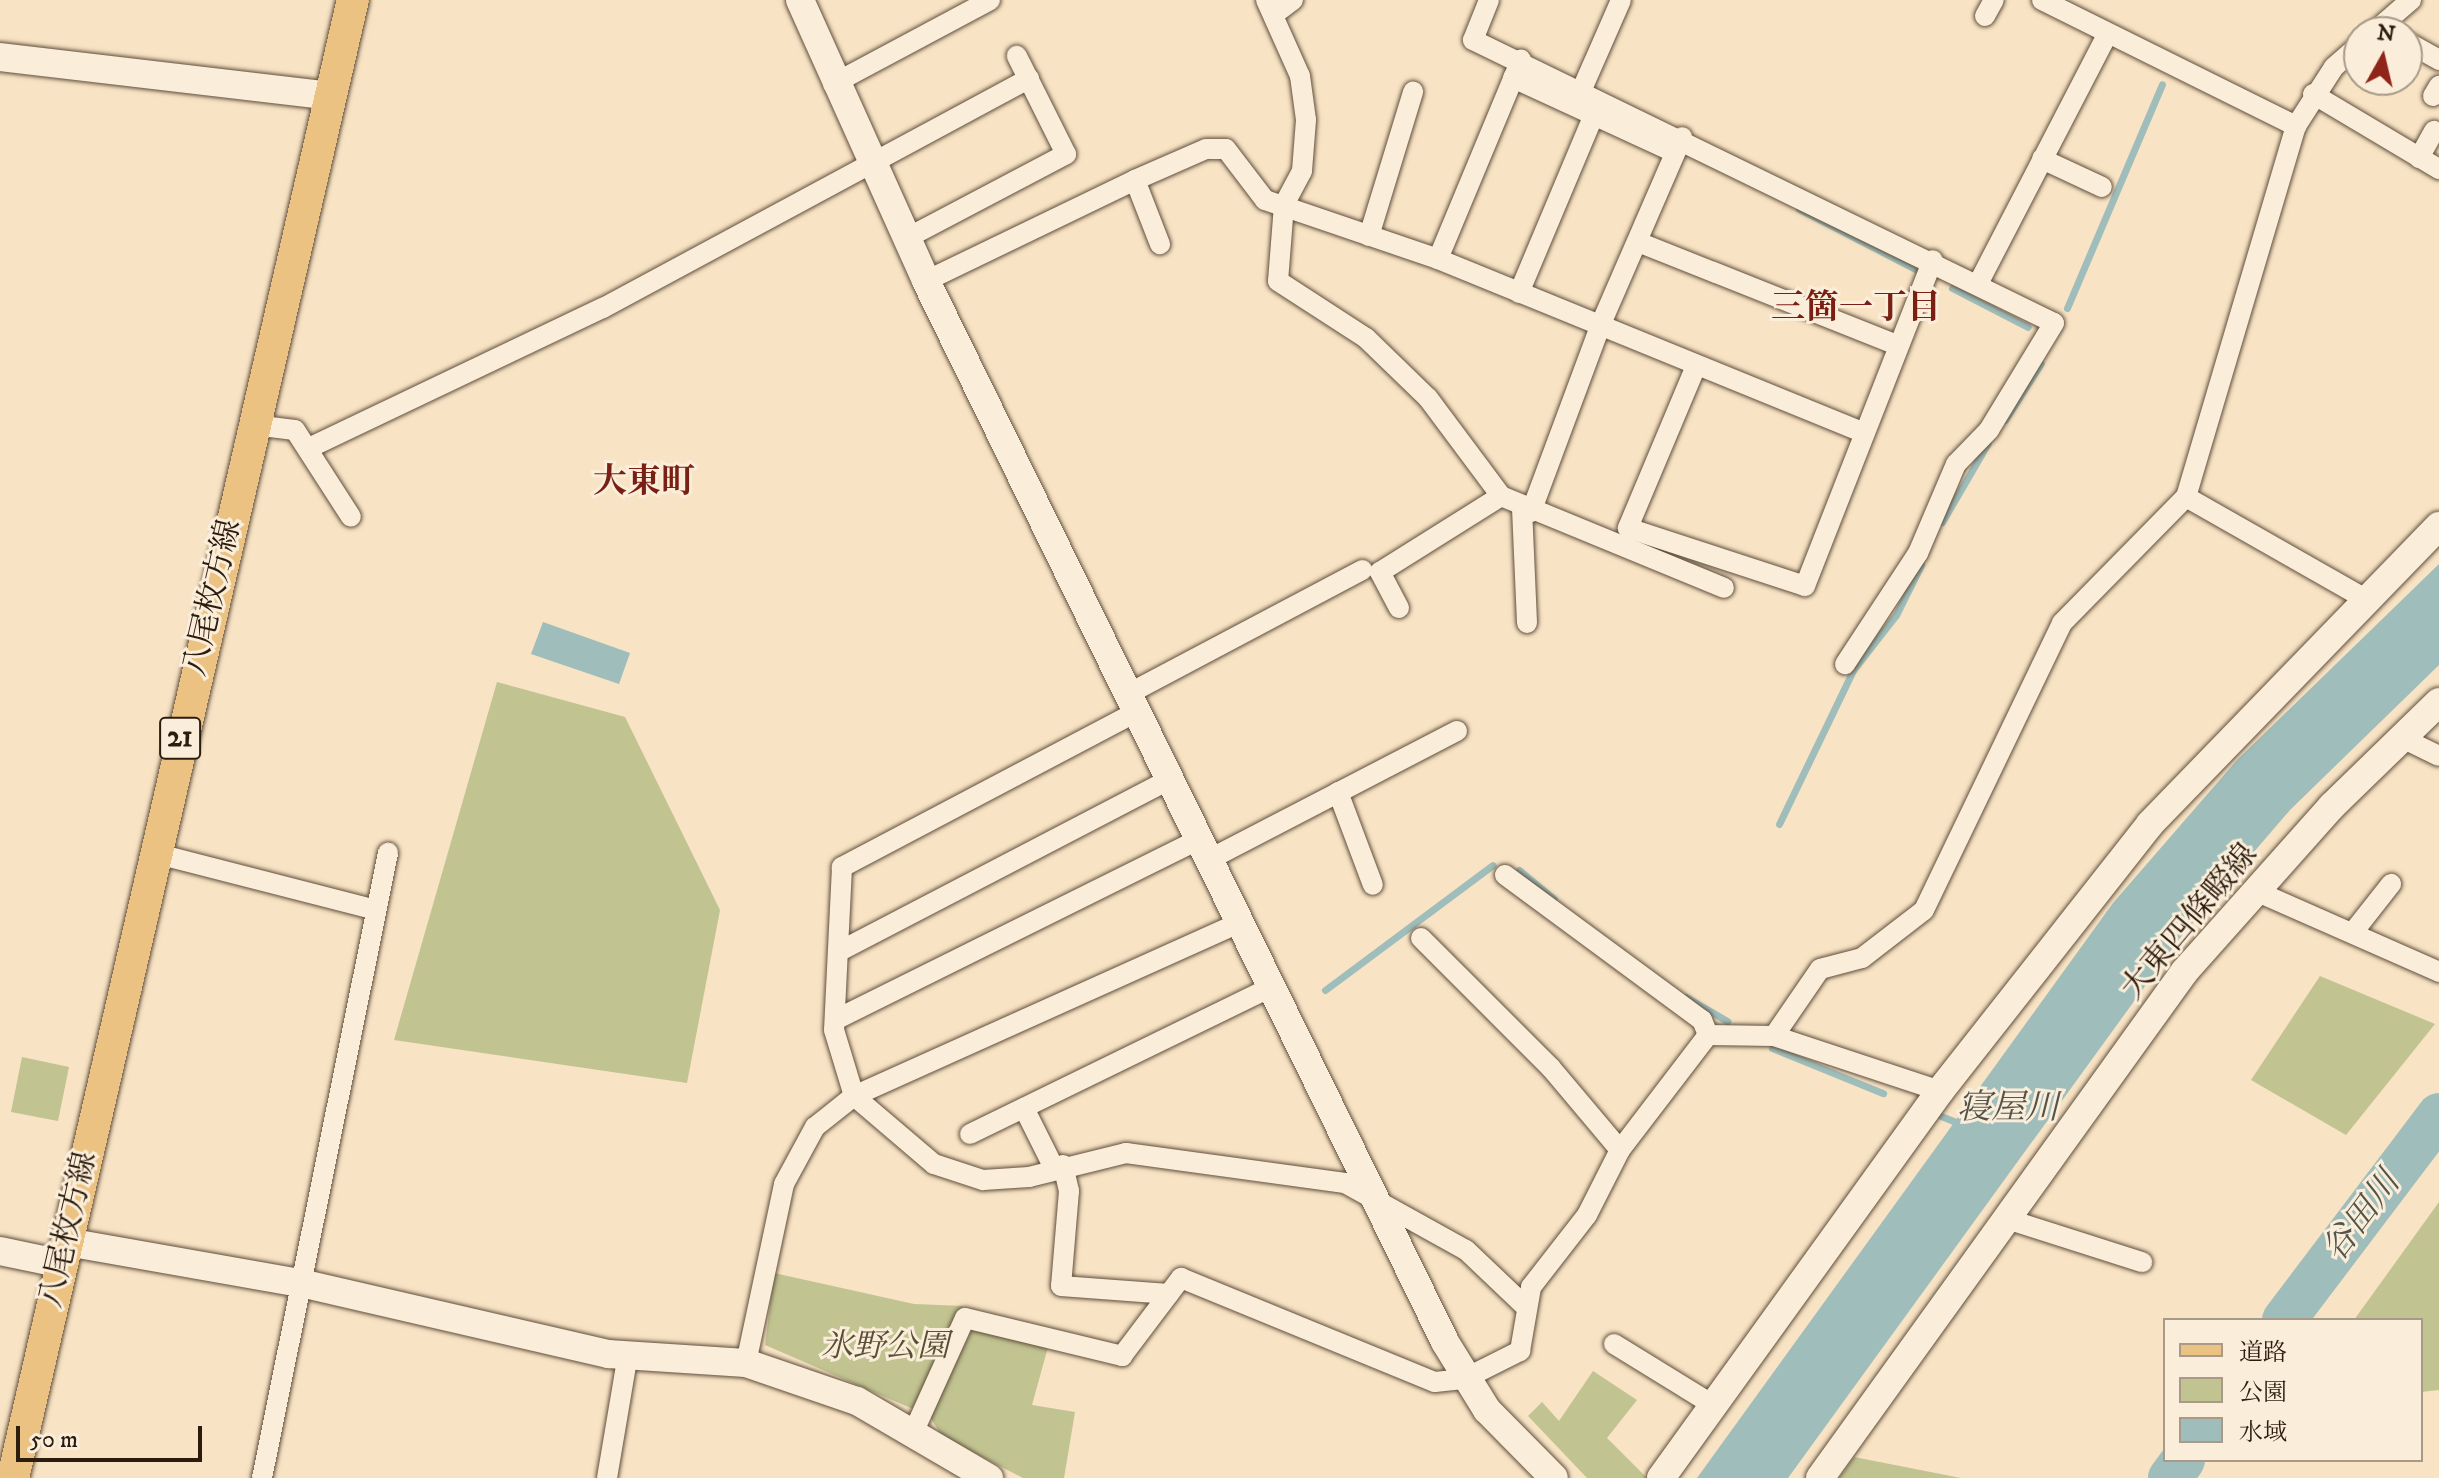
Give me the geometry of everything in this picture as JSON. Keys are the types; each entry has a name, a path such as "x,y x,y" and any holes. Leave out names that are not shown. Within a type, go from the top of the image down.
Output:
{"main road":[{"name":"八尾枚方線","path":"13,1478 154,853 353,0"}],"street":[{"path":"800,0 833,84 926,281 1207,848 1370,1192 1464,1379 1554,1478"},
{"path":"833,84 990,0"},
{"path":"1293,0 1269,7 1300,76 1306,120 1302,171 1284,205 1278,281 1366,338 1428,398 1501,496 1527,510 1724,588"},
{"path":"1489,0 1473,40 1594,115 1677,144 1933,260 2054,323 1989,430 1956,464 1918,553 1845,664"},
{"path":"1582,89 1621,0"},
{"path":"2042,0 2107,35 2296,126"},
{"path":"2396,16 2411,0"},
{"path":"1979,282 2107,35"},
{"path":"907,238 1066,154 1017,56"},
{"path":"0,57 332,96"},
{"path":"1774,1036 1820,969 1862,958 1924,910 2062,623 2186,497 2296,126 2313,94 2343,62"},
{"path":"1517,69 1582,89 1677,144"},
{"path":"1438,259 1517,69"},
{"path":"311,447 603,308 1029,79"},
{"path":"1369,236 1413,92"},
{"path":"2313,94 2439,169"},
{"path":"1519,293 1594,115"},
{"path":"2419,158 2434,131"},
{"path":"1527,623 1527,510 1677,144"},
{"path":"926,281 1135,180 1206,149 1226,149 1265,200 1438,259 1860,431"},
{"path":"2042,159 2102,187"},
{"path":"1135,180 1160,244"},
{"path":"1638,242 1894,344"},
{"path":"1696,366 1628,528 1805,586 1894,344 1933,260"},
{"path":"254,425 295,430 311,447 351,517"},
{"path":"1399,608 1380,572 1501,496"},
{"path":"2186,497 2364,598"},
{"path":"1661,1478 1710,1403 1940,1091 2150,824 2364,598 2434,540"},
{"path":"1362,570 842,867 835,1020 854,1096 934,1164 983,1180 1126,1153 1260,1166 1370,1192 1466,1250 1523,1304"},
{"name":"大東四條畷線","path":"1820,1478 2185,971 2400,737 2439,702"},
{"path":"835,1020 1207,848 1338,792 1457,731"},
{"path":"2400,737 2439,756"},
{"path":"838,952 1171,779"},
{"path":"1338,792 1373,885"},
{"path":"154,853 376,910"},
{"path":"263,1478 305,1284 388,853"},
{"path":"1505,875 1702,1020 1708,1035"},
{"path":"2354,931 2391,884"},
{"path":"2258,892 2354,931 2439,972"},
{"path":"746,1363 794,1155 854,1096 1242,922"},
{"path":"1421,938 1551,1068 1620,1150"},
{"path":"970,1134 1273,986"},
{"path":"1708,1035 1774,1036 1940,1091"},
{"path":"913,1433 965,1318 1122,1356 1181,1278 1435,1382 1464,1379 1520,1351 1523,1304 1587,1215 1620,1150 1708,1035"},
{"path":"1024,1108 1069,1191 1061,1286 1169,1294"},
{"path":"2007,1219 2142,1262"},
{"path":"0,1251 64,1253 305,1284 628,1354 746,1363 857,1401 989,1478"},
{"path":"1614,1344 1710,1403"},
{"path":"607,1478 628,1354"}],"green space":[{"path":"497,682 625,717 720,910 687,1083 394,1040"},
{"path":"2320,976 2435,1024 2346,1135 2251,1080"},
{"path":"22,1057 69,1067 58,1121 11,1112"},
{"path":"2439,1202 2439,1390 2423,1392 2423,1318 2355,1318"},
{"name":"氷野公園","path":"774,1273 914,1304 963,1306 913,1409 765,1345"},
{"path":"972,1329 1048,1347 1032,1405 1075,1412 1064,1478 1023,1478 942,1436 930,1417"},
{"path":"1593,1371 1637,1400 1607,1438 1647,1478 1587,1478 1528,1416 1542,1402 1559,1421"},
{"path":"1854,1457 1961,1478 1839,1478"}],"water":[{"name":"寝屋川","path":"2439,564 2439,665 2290,810 2180,938 1788,1478 1697,1478 2113,903 2237,760"},
{"path":"543,622 630,653 619,684 531,654"}],"waterway":[{"path":"2067,308 2162,84"},
{"path":"1799,209 1915,269"},
{"path":"1952,288 2028,327"},
{"path":"2005,420 2041,363"},
{"path":"1942,522 1988,443"},
{"path":"1779,824 1853,670 1896,615 1921,565"},
{"path":"1325,990 1493,865"},
{"path":"1519,870 1554,899"},
{"path":"1686,997 1727,1021"},
{"path":"1772,1048 1883,1093"},
{"name":"谷田川","path":"2286,1318 2439,1115"},
{"path":"1941,1116 1961,1124"},
{"name":"谷田川","path":"2170,1478 2182,1462"}],"district":[{"name":"三箇一丁目","path":"1856,309"},
{"name":"大東町","path":"644,483"}]}
